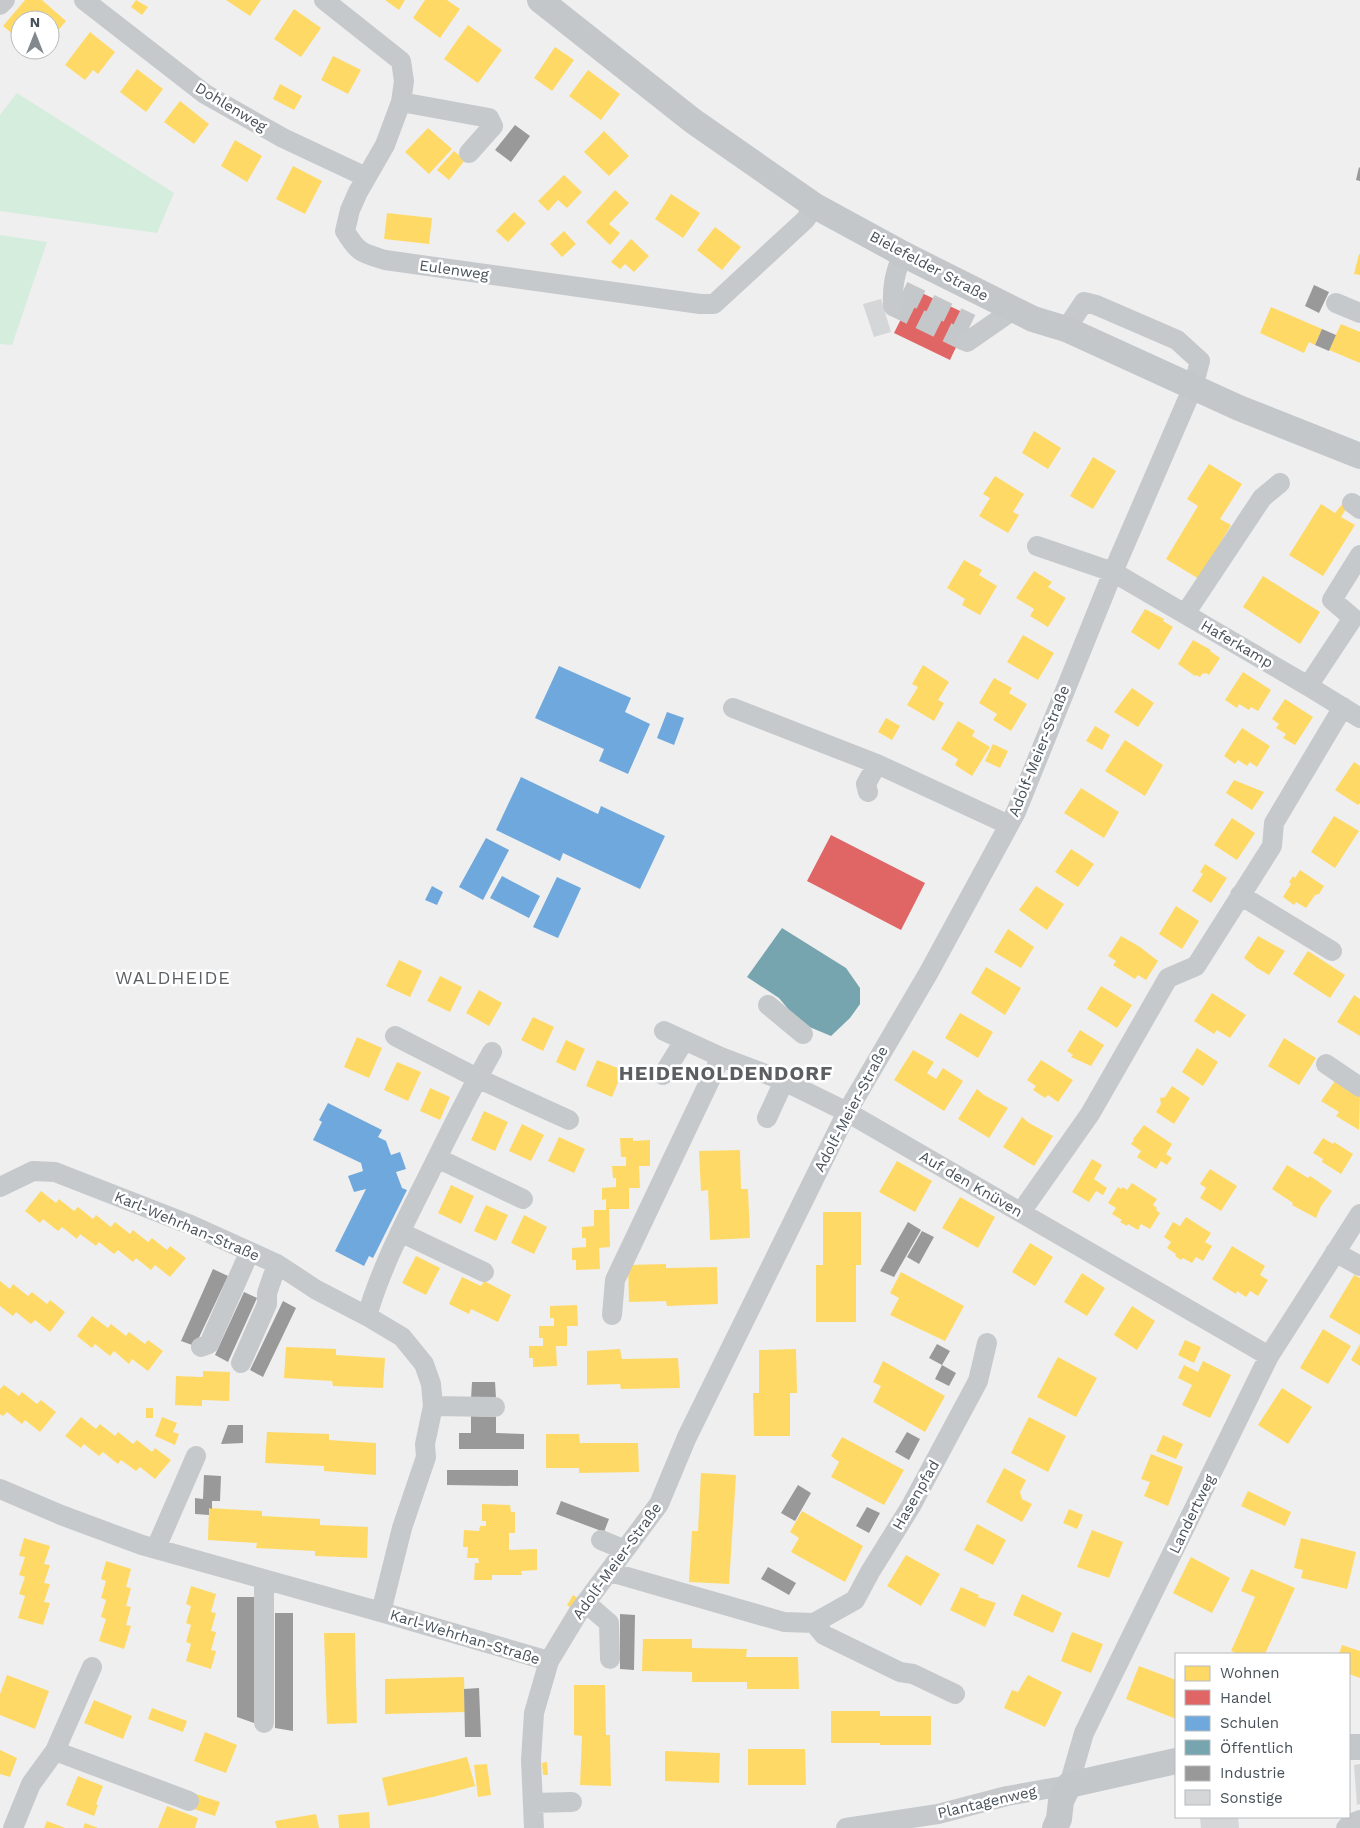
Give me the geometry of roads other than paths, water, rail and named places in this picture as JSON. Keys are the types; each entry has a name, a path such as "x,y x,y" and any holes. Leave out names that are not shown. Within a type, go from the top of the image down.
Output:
{"main road":[{"name":"Bielefelder Straße","path":"540,0 693,121 815,206 903,254 1013,310 1033,319 1066,329 1239,408 1360,456"},
{"path":"1055,1828 1059,1819 1060,1801 1069,1785 1175,1761"}],"street":[{"path":"0,6 5,0"},
{"name":"Dohlenweg","path":"84,0 205,94 283,138 366,177"},
{"name":"Eulenweg","path":"324,0 401,61 404,81 402,102 385,146 358,192 344,231 353,245 362,253 386,260 700,304 714,304 805,220 815,206"},
{"path":"402,102 489,118 494,126 469,153"},
{"path":"896,295 896,270 903,254"},
{"name":"Adolf-Meier-Straße","path":"534,1828 531,1760 534,1713 548,1662 578,1613 659,1504 687,1436 847,1112 929,972 1016,812 1112,572 1193,387 1200,361 1177,340 1165,334 1096,305 1084,302 1066,329"},
{"path":"1336,303 1360,313"},
{"path":"974,332 1013,310"},
{"path":"1185,614 1262,498 1280,484"},
{"name":"Haferkamp","path":"1037,546 1112,572 1360,718"},
{"path":"1308,686 1353,618 1332,600 1360,555"},
{"path":"1021,1212 1090,1114 1168,978 1196,966 1272,846 1274,823 1343,707"},
{"path":"733,708 877,764 1009,825"},
{"path":"868,792 866,784 877,764"},
{"path":"1240,895 1332,952"},
{"path":"768,1005 803,1034"},
{"name":"Auf den Knüven","path":"664,1031 684,1042 784,1081 847,1112 1269,1356"},
{"path":"395,1036 477,1078 569,1120"},
{"path":"663,1075 684,1042"},
{"path":"368,1316 376,1284 400,1232 477,1078 492,1052"},
{"path":"612,1315 615,1280 721,1057"},
{"path":"1326,1064 1360,1087"},
{"path":"767,1118 784,1081"},
{"path":"437,1158 523,1199"},
{"name":"Karl-Wehrhan-Straße","path":"0,1187 33,1171 56,1172 191,1225 277,1264 315,1289 402,1336 424,1364 431,1384 433,1406 425,1444 426,1457 402,1528 381,1612"},
{"name":"Landertweg","path":"1069,1785 1084,1732 1269,1356 1360,1214"},
{"path":"400,1232 484,1272"},
{"path":"1335,1252 1360,1266"},
{"path":"201,1347 209,1344 250,1253"},
{"path":"241,1363 267,1304 267,1293 277,1264"},
{"name":"Hasenpfad","path":"814,1624 855,1600 911,1506 978,1381 987,1343"},
{"path":"433,1406 495,1407"},
{"path":"156,1548 196,1456"},
{"name":"Karl-Wehrhan-Straße","path":"0,1490 61,1515 156,1548 548,1662"},
{"path":"601,1540 625,1550"},
{"path":"610,1572 784,1622 814,1624 824,1635 900,1672 914,1674 955,1694"},
{"path":"264,1580 264,1724"},
{"path":"586,1603 609,1623 610,1659"},
{"path":"13,1828 31,1784 56,1751 92,1667"},
{"path":"56,1751 189,1801"},
{"name":"Plantagenweg","path":"846,1828 938,1814 1007,1796 1069,1785"},
{"path":"532,1803 572,1802"},
{"path":"1346,1828 1360,1820"}],"tunnel":[{"path":"903,291 971,324"},
{"path":"893,306 967,342"}],"district":[{"name":"WALDHEIDE","path":"173,977"},
{"name":"HEIDENOLDENDORF","path":"726,1073"}]}
